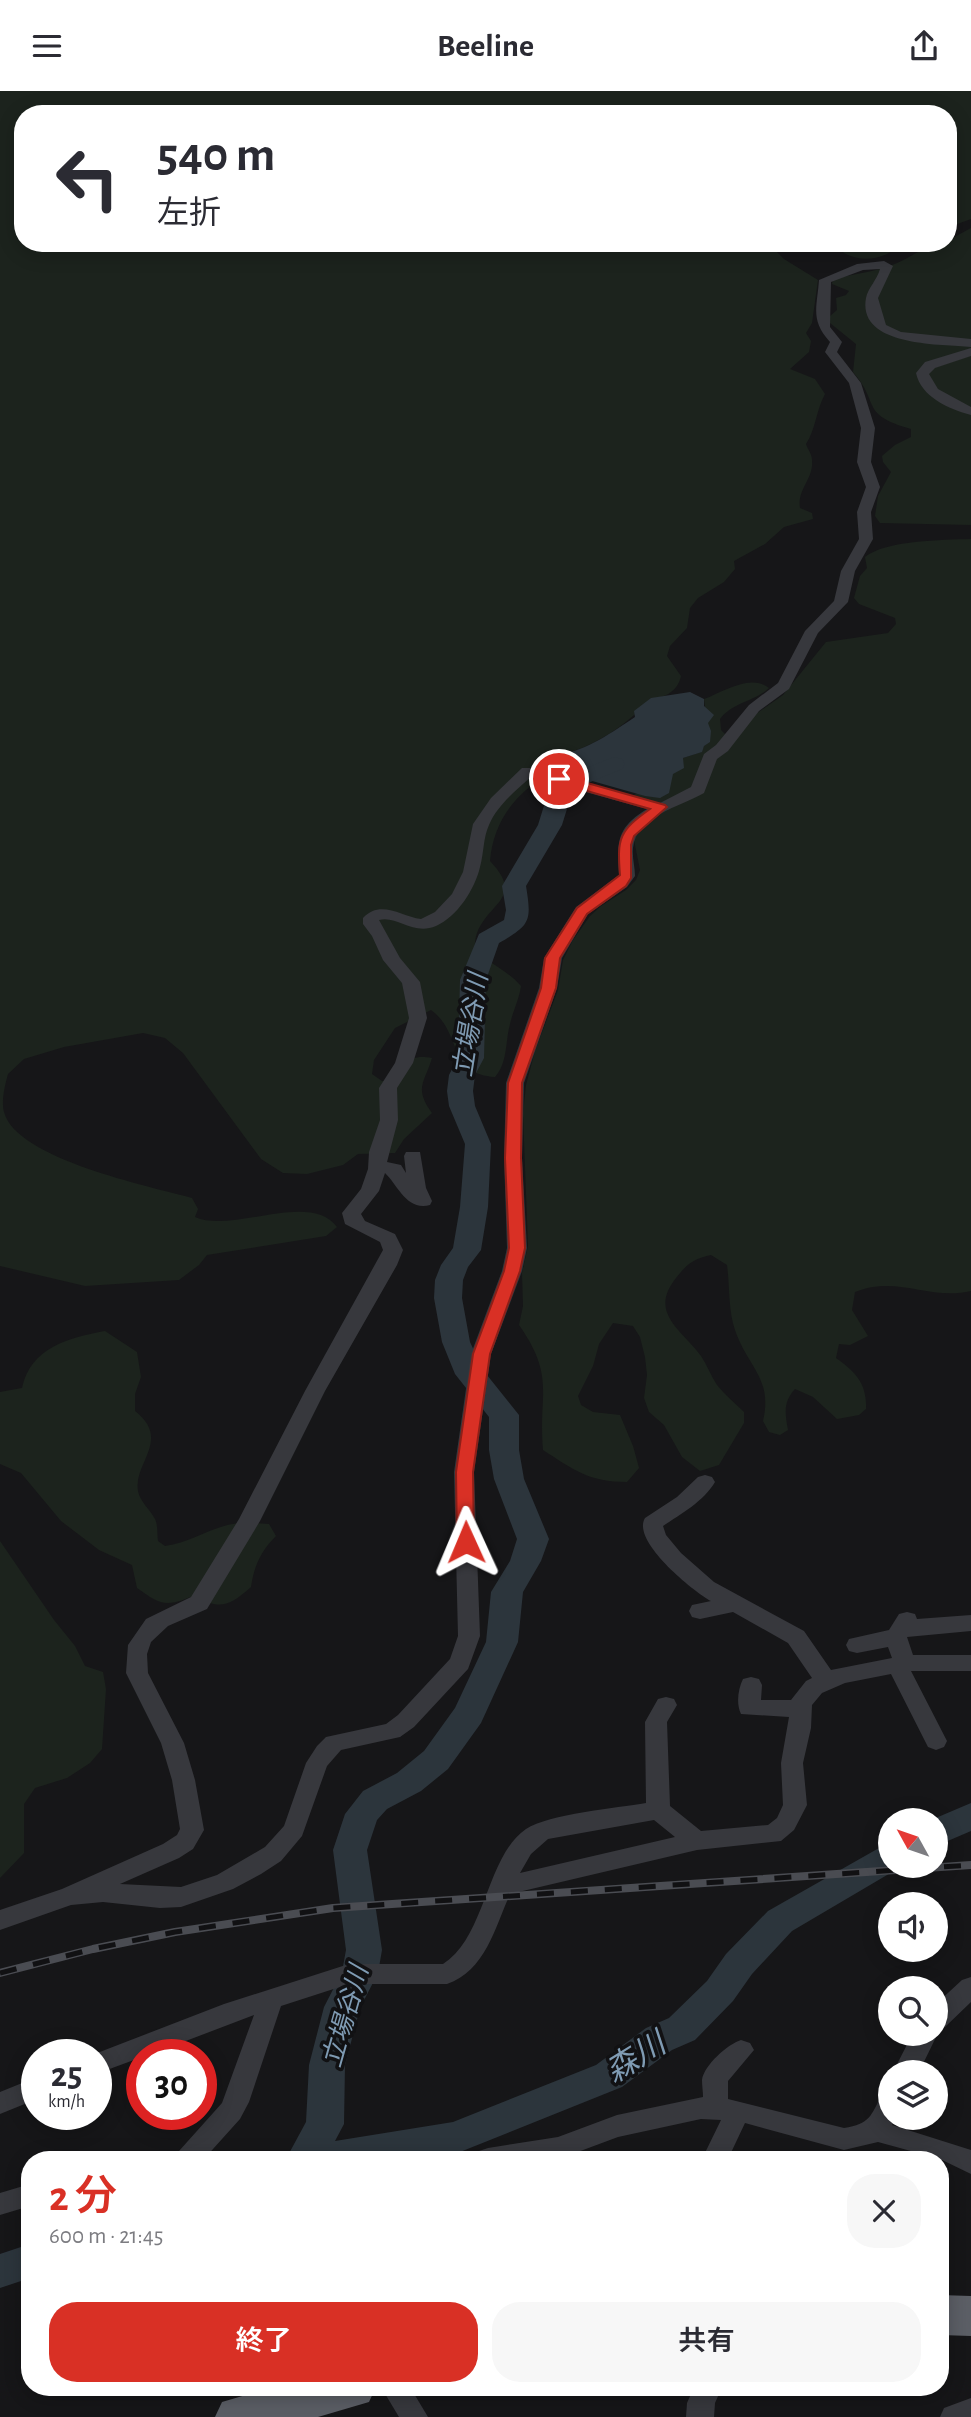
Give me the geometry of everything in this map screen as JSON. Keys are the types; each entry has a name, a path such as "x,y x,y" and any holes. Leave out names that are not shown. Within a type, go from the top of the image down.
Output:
{"highway":[{"path":"949,2315 971,2316"},
{"path":"238,2417 303,2409 333,2396"}],"street":[{"path":"70,1896 103,1892 160,1898 181,1897 225,1882 253,1867 273,1854 294,1831 317,1763 334,1743 392,1731 406,1721 460,1663 469,1636 464,1472 481,1354 512,1271 517,1248 513,1158 515,1083 548,988 552,958 582,911 627,876 625,845 628,835 661,807 698,790 710,757 722,748 754,708 784,686 812,631 841,603 848,571 866,539 864,512 873,487 864,462 868,428 855,383 831,352 836,342 824,328 822,320 825,280 862,267 887,266 887,271 872,293 881,327 898,335 971,343"},
{"path":"971,352 930,365 922,373 922,378 930,389 956,406 971,411"},
{"path":"0,1920 70,1896 172,1851 185,1842 192,1830 179,1763 168,1731 138,1676 135,1664 140,1641 156,1622 168,1614 190,1610 199,1603 249,1521 315,1391 393,1250 388,1238 358,1226 352,1220 351,1213 375,1182 378,1152 389,1120 388,1088 404,1063 418,1018 411,982 392,960 380,934 371,924 371,918 382,912 389,912 412,924 424,925 444,913 464,887 471,871 481,825 496,800 528,771 661,807"},
{"path":"377,1169 381,1166 394,1169 406,1190 423,1201 417,1188 412,1156"},
{"path":"705,1482 684,1502 657,1518 652,1529 693,1579 796,1637 826,1681"},
{"path":"700,1611 735,1604"},
{"path":"857,1646 903,1627 971,1623"},
{"path":"903,1627 901,1665 936,1741"},
{"path":"502,1887 697,1841 774,1834 786,1823 795,1805 792,1763 800,1709 805,1696 826,1681 841,1675 901,1665 971,1663"},
{"path":"751,1685 749,1708 800,1709"},
{"path":"658,1811 656,1722 666,1705"},
{"path":"112,2058 233,2011 349,1973 447,1974 471,1954 521,1846 542,1831 658,1811 697,1841"},
{"path":"948,2009 971,1987"},
{"path":"195,2151 230,2111 240,2094 271,2000"},
{"path":"717,2151 727,2109 715,2078 741,2050"},
{"path":"0,2103 21,2094"},
{"path":"540,2151 559,2148 617,2126 677,2111 727,2109 844,2139 868,2134 878,2126"},
{"path":"873,2130 943,2151"},
{"path":"949,2153 971,2163"},
{"path":"0,2204 21,2198"},
{"path":"401,2396 414,2417"},
{"path":"700,2417 704,2396"},
{"path":"954,2417 971,2411"}],"shaded area":[{"path":"0,91 971,91 971,219 957,224 957,105 14,105 14,252 777,252 818,280 812,323 806,333 811,341 809,352 790,369 815,379 825,394 806,444 812,467 800,501 800,508 812,513 813,519 784,527 765,544 734,561 735,569 724,582 698,598 690,608 687,628 670,646 667,656 681,676 674,690 661,697 651,698 622,725 597,741 560,754 550,769 596,786 539,780 512,805 499,825 490,861 500,873 504,892 482,923 476,935 474,950 521,986 504,1059 495,1077 469,1068 462,1060 441,1019 431,1010 395,1028 374,1060 372,1074 382,1081 398,1080 414,1058 432,1058 422,1091 432,1113 404,1139 395,1153 358,1154 343,1165 307,1174 283,1173 261,1159 183,1053 165,1038 143,1033 64,1047 24,1059 8,1074 3,1108 14,1129 32,1144 86,1168 192,1198 198,1209 195,1217 211,1221 229,1221 290,1212 309,1212 325,1217 337,1227 326,1236 207,1255 199,1265 179,1280 85,1286 0,1266"},
{"path":"971,228 971,525 880,523 875,516 878,496 891,472 882,456 911,437 911,429 895,424 877,413 853,372 856,344 830,323 829,317 837,310 836,298 849,291 832,284 833,279 892,265 919,252 957,252 957,236"},
{"path":"843,252 890,252 866,259"},
{"path":"971,539 971,1291 942,1293 886,1286 855,1292 852,1310 868,1336 850,1345 839,1344 836,1358 859,1379 865,1392 866,1409 859,1415 837,1419 813,1397 795,1389 786,1408 788,1430 780,1435 769,1432 763,1421 765,1394 758,1374 735,1330 727,1265 711,1255 695,1260 680,1273 668,1290 665,1301 667,1311 677,1329 701,1356 717,1385 744,1412 744,1423 719,1465 700,1471 682,1457 664,1425 649,1412 644,1398 647,1375 640,1337 633,1326 613,1323 599,1344 593,1366 578,1396 581,1405 593,1412 620,1415 639,1468 627,1482 602,1480 582,1473 543,1450 542,1373 538,1359 519,1325 523,1306 522,1273 528,1246 523,1114 526,1085 535,1051 558,990 563,960 590,916 636,880 640,870 634,840 640,826 666,808 632,796 638,793 645,796 673,774 683,758 701,752 709,736 704,699 745,683 754,682 769,688 725,713 720,719 721,730 726,735 783,695 826,642 888,633 896,624 895,618 859,604 854,598 860,576 867,568 865,557 874,551 900,544"},
{"path":"690,692 704,699 704,706 714,715 708,723 711,731 710,742 704,746 702,752 683,758 684,768 673,774 669,793 660,798 550,769 557,763 560,754 590,745 609,734 635,717 634,711 651,698"},
{"path":"105,1331 137,1352 141,1377 135,1394 135,1411 146,1422 151,1442 138,1481 138,1491 155,1519 158,1541 165,1546 173,1545 224,1526 240,1523 269,1524 276,1536 259,1559 251,1587 235,1600 216,1604 190,1597 168,1603 151,1597 137,1588 132,1565 99,1550 61,1521 21,1473 0,1464 0,1392 22,1388 34,1363 53,1347 78,1337"},
{"path":"0,1541 75,1646 85,1666 103,1672 106,1689 102,1749 90,1763 67,1778 35,1788 24,1804 24,1853 0,1878"}],"waterway":[{"name":"立場谷川","path":"310,2151 325,2124 327,2065 342,2007 360,1973 364,1950 350,1850 362,1814 375,1800 409,1782 436,1760 469,1714 502,1642 507,1592 525,1561 533,1539 509,1479 504,1450 504,1415 470,1374 456,1342 448,1298 449,1280 455,1265 467,1250 474,1207 478,1144 462,1106 460,1091 462,1075 471,1058 473,980 488,939 515,924 518,910 514,886 550,825 559,796 568,783 614,764"},
{"name":"森川","path":"948,1827 971,1816"},
{"name":"森川","path":"375,2151 455,2138 609,2076 659,2039 682,2029 720,1991 739,1964 780,1921 878,1865"},
{"name":"森川","path":"0,2271 21,2264"}],"railway":[{"path":"0,1973 93,1949 175,1932 333,1908 971,1865"}],"route":[{"path":"466,1542 464,1472 481,1354 512,1271 517,1248 513,1158 515,1083 548,988 552,958 582,911 627,876 625,845 628,835 661,807 559,779"}]}
